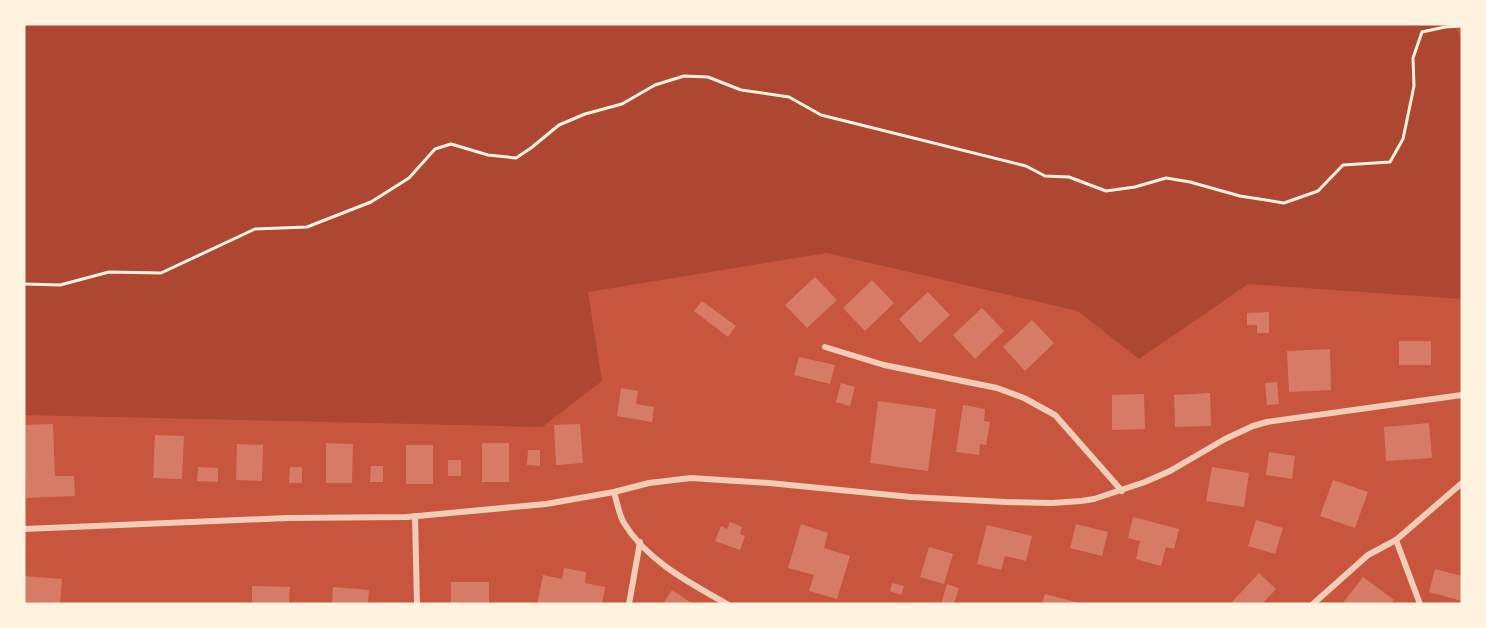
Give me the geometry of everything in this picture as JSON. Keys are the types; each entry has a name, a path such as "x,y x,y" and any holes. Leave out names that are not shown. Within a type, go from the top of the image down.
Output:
{"street":[{"path":"825,347 884,365 997,388 1024,398 1055,415 1122,491"},
{"path":"24,529 287,518 415,516 546,504 614,492 649,483 691,478 759,482 911,497 1006,502 1081,501 1122,491 1170,471 1225,439 1267,422 1462,395"},
{"path":"1313,604 1368,555 1396,540 1462,483"},
{"path":"614,492 623,522 640,542 674,573 728,604"},
{"path":"415,516 417,604"},
{"path":"1396,540 1420,604"},
{"path":"630,604 640,542"}],"path":[{"path":"24,284 60,285 109,272 160,273 255,229 307,227 371,202 409,178 435,149 451,144 488,155 516,158 558,125 585,114 622,104 655,85 684,76 708,77 741,90 789,97 821,115 1026,166 1045,176 1069,177 1106,191 1135,187 1166,178 1240,196 1284,203 1318,191 1343,165 1390,162 1403,139 1414,86 1413,58 1422,32 1462,26"}],"shaded area":[{"path":"24,24 1454,24 1462,40 1462,299 1248,284 1139,359 1078,311 827,253 588,292 602,381 542,427 24,415"}],"building":[{"path":"815,277 837,300 807,328 785,305"},
{"path":"872,280 894,303 865,331 843,308"},
{"path":"928,292 950,315 920,343 899,319"},
{"path":"702,301 736,326 728,337 694,311"},
{"path":"982,308 1004,331 975,359 953,335"},
{"path":"1269,312 1269,333 1257,333 1257,325 1247,325 1247,313"},
{"path":"1032,320 1054,343 1025,371 1003,347"},
{"path":"1399,341 1431,341 1431,365 1399,365"},
{"path":"1330,349 1331,390 1289,392 1287,351"},
{"path":"799,357 835,365 830,384 794,375"},
{"path":"1277,382 1279,404 1267,405 1265,383"},
{"path":"841,383 855,387 850,406 836,402"},
{"path":"621,388 638,391 636,404 654,407 652,422 617,416"},
{"path":"1210,393 1211,426 1175,427 1174,395"},
{"path":"1144,394 1145,429 1112,430 1112,395"},
{"path":"878,401 936,409 928,471 870,463"},
{"path":"963,405 985,409 984,421 990,422 986,445 980,444 979,455 956,452"},
{"path":"1429,423 1432,458 1386,461 1384,427"},
{"path":"53,424 55,476 74,476 75,496 26,498 24,425"},
{"path":"580,424 583,463 556,465 554,425"},
{"path":"155,435 184,436 182,479 153,478"},
{"path":"326,443 353,444 352,483 326,483"},
{"path":"482,443 509,443 509,482 482,482"},
{"path":"237,444 263,445 262,481 236,480"},
{"path":"406,445 433,445 433,484 406,484"},
{"path":"528,450 540,450 540,466 527,465"},
{"path":"1269,452 1295,456 1292,479 1266,475"},
{"path":"448,460 461,460 461,476 448,476"},
{"path":"371,466 383,466 383,482 370,482"},
{"path":"198,467 218,468 218,482 197,481"},
{"path":"290,467 302,467 302,483 289,483"},
{"path":"1212,467 1249,473 1244,507 1206,501"},
{"path":"1333,480 1368,492 1355,528 1320,516"},
{"path":"1133,517 1179,529 1174,549 1166,547 1161,566 1136,559 1140,541 1128,538"},
{"path":"1256,520 1283,528 1275,554 1248,546"},
{"path":"730,522 742,527 740,534 745,536 740,550 715,541 721,526 727,529"},
{"path":"801,524 828,533 824,548 850,556 837,599 809,591 814,575 788,568"},
{"path":"1076,524 1108,532 1102,556 1070,548"},
{"path":"987,525 1032,536 1026,561 1005,556 1001,570 977,564"},
{"path":"929,547 953,554 944,584 920,577"},
{"path":"564,568 586,572 585,583 605,587 602,604 537,604 543,575 562,579"},
{"path":"1435,569 1462,576 1462,601 1429,592"},
{"path":"1259,573 1276,589 1262,604 1231,603"},
{"path":"24,576 62,579 60,604 24,602"},
{"path":"1363,577 1394,600 1391,604 1342,604"},
{"path":"451,582 489,582 489,604 451,604"},
{"path":"892,583 904,586 901,595 890,591"},
{"path":"947,584 959,588 954,604 941,604"},
{"path":"252,586 290,587 289,604 252,604"},
{"path":"333,587 369,590 368,604 332,604"},
{"path":"672,590 693,604 663,604"},
{"path":"1045,594 1080,603 1080,604 1042,604"}]}
